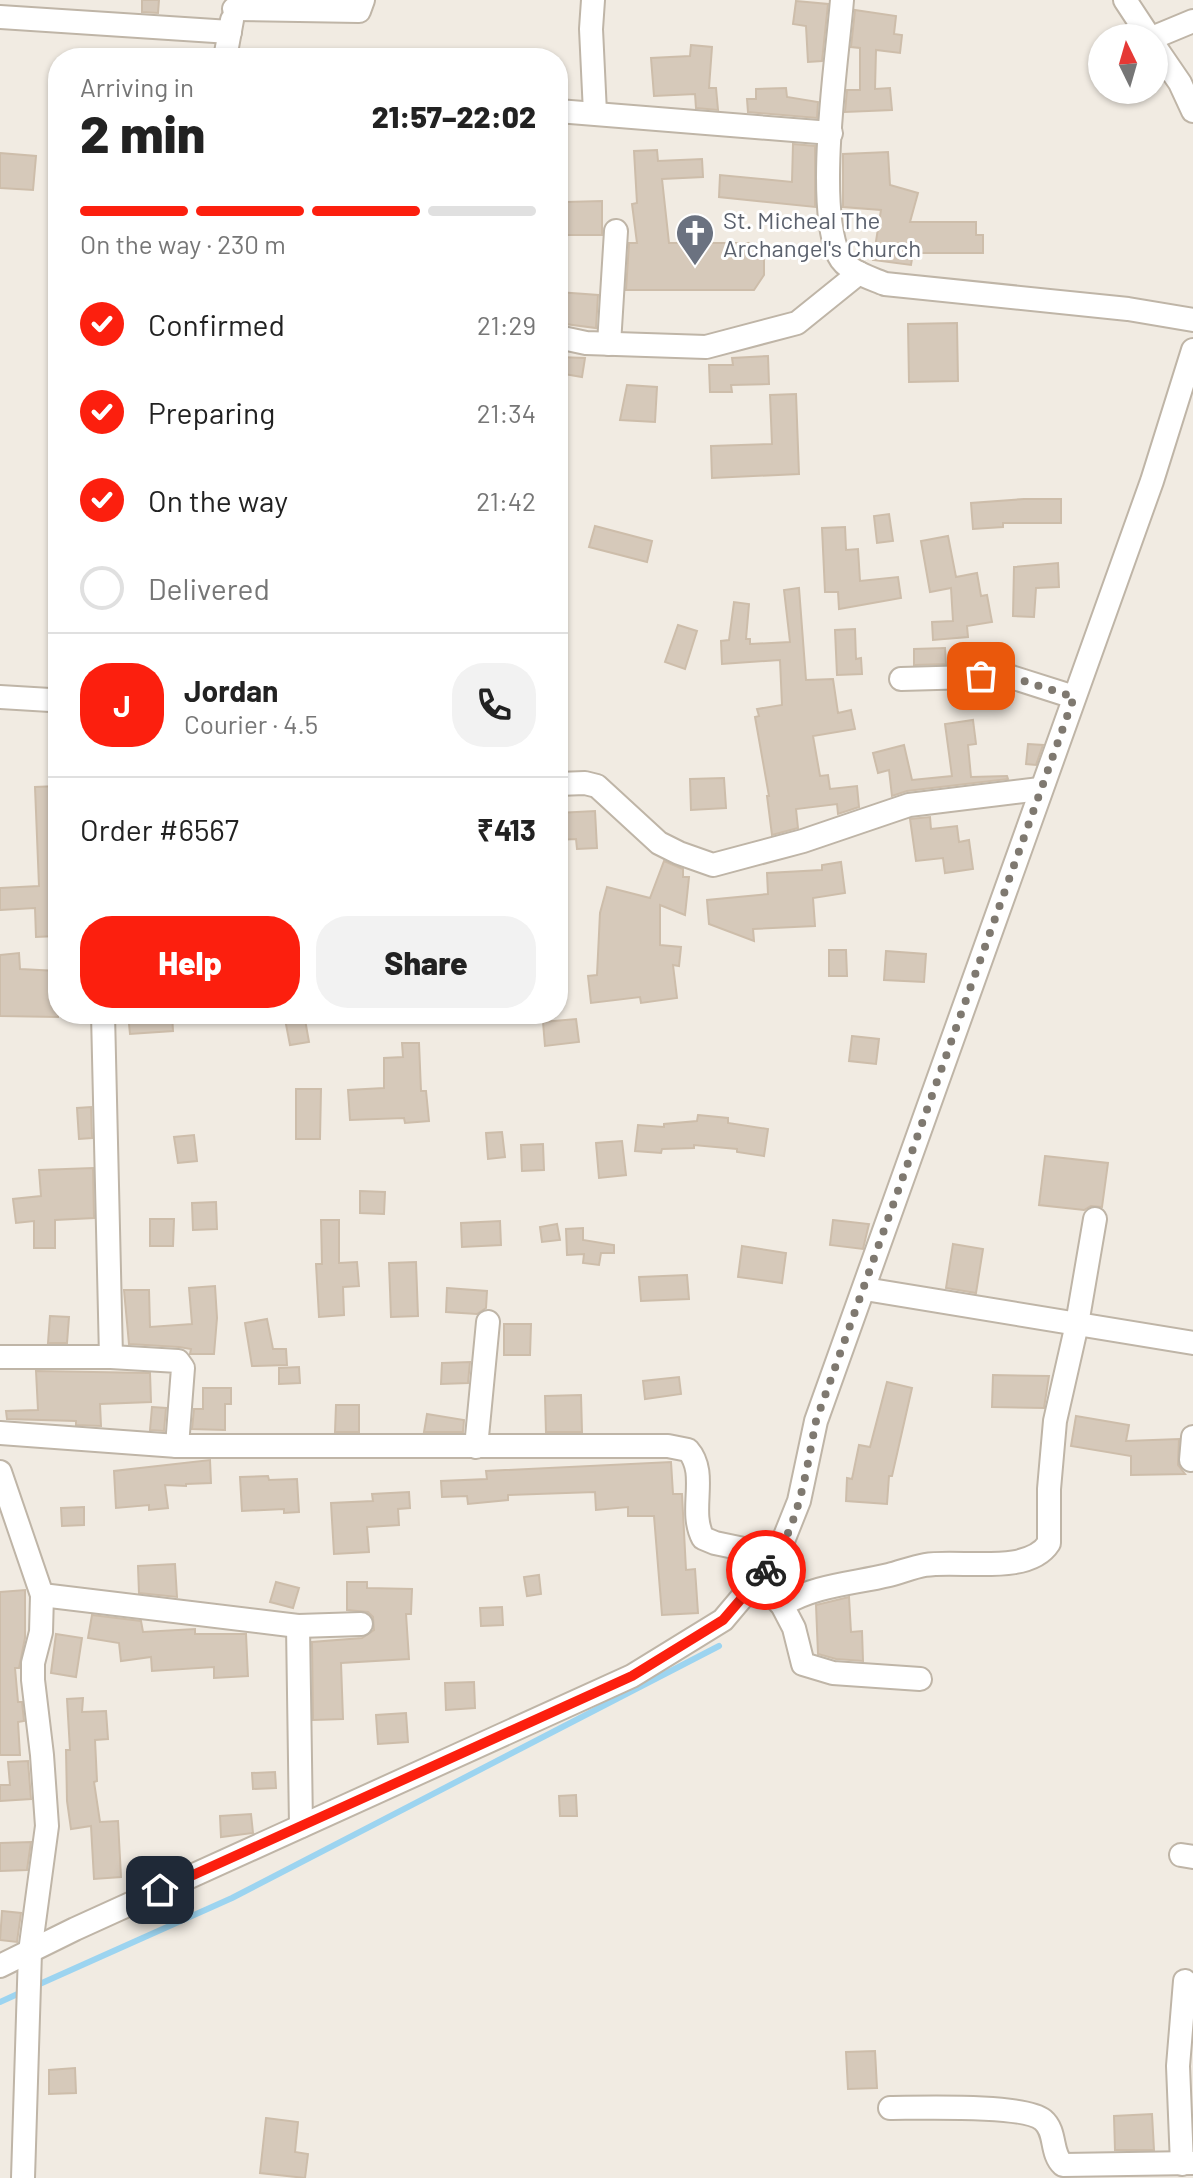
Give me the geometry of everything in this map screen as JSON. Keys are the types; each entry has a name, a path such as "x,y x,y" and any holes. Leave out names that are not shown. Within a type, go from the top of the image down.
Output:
{"street":[{"path":"227,48 235,5 359,11 363,0"},
{"path":"593,0 591,29 595,113"},
{"path":"842,0 828,215 840,258 859,273 885,284 1128,309 1193,320"},
{"path":"1125,0 1141,24"},
{"path":"0,17 230,32"},
{"path":"1168,31 1193,21"},
{"path":"1168,65 1193,111"},
{"path":"568,112 831,133"},
{"path":"609,344 616,231"},
{"path":"568,339 586,343 706,347 797,323 859,273"},
{"path":"0,1966 632,1676 723,1620 777,1556 799,1501 816,1421 1152,481 1193,350"},
{"path":"901,679 1008,676 1074,697"},
{"path":"0,697 48,700"},
{"path":"568,784 597,786 659,843 713,865 803,841 909,805 1040,789"},
{"path":"103,1024 111,1357"},
{"path":"782,1605 830,1585 925,1565 1020,1561 1044,1551 1049,1543 1049,1489 1055,1421 1077,1324 1095,1219"},
{"path":"865,1289 1193,1343"},
{"path":"476,1447 488,1322"},
{"path":"0,1357 174,1360 181,1364 177,1446"},
{"path":"0,1433 177,1446 668,1446 688,1450 696,1458 697,1518 703,1538 777,1556"},
{"path":"0,1472 42,1595 41,1632 33,1663 33,1680 47,1826 30,1952 23,2178"},
{"path":"757,1580 782,1605 794,1628 803,1664 833,1673 920,1679"},
{"path":"42,1595 298,1626 361,1624"},
{"path":"298,1626 301,1826"},
{"path":"890,2108 980,2108 1032,2115 1046,2123 1056,2155 1063,2165 1123,2171 1188,2164 1178,2066 1185,1981"}],"building":[{"path":"142,0 159,0 158,13 142,12"},
{"path":"796,1 828,4 822,61 808,62 806,26 793,24"},
{"path":"855,10 896,16 894,34 902,35 900,53 876,50 875,89 890,88 892,110 845,112 847,90 860,90 860,48 851,47"},
{"path":"691,45 712,47 709,88 716,88 718,110 696,108 695,94 654,96 651,58 690,56"},
{"path":"786,88 787,97 818,102 817,118 748,112 747,99 756,99 756,89"},
{"path":"793,144 815,146 815,207 719,197 720,175 792,182"},
{"name":"St. Micheal The Archangel's Church","path":"657,150 658,161 702,159 703,177 662,179 669,243 754,243 764,259 764,275 754,290 626,290 629,243 637,243 632,204 637,203 634,151"},
{"path":"888,152 890,185 918,193 910,222 976,222 976,235 983,235 983,253 913,253 911,265 873,260 881,210 843,207 843,154"},
{"path":"0,153 36,156 33,190 0,188"},
{"path":"602,201 602,235 568,235 568,202"},
{"path":"568,293 598,295 596,328 568,324"},
{"path":"957,323 958,381 909,382 908,324"},
{"path":"768,356 769,384 731,385 732,392 710,392 709,365 733,365 732,358"},
{"path":"568,357 585,358 582,377 568,375"},
{"path":"627,385 657,387 655,422 620,420"},
{"path":"796,394 799,474 712,478 711,446 772,444 770,395"},
{"path":"1061,499 1061,523 1003,523 1003,527 973,529 971,503"},
{"path":"889,514 893,541 877,543 874,516"},
{"path":"595,526 652,541 647,562 589,547"},
{"path":"845,527 846,550 858,549 860,581 898,577 901,598 839,609 838,592 825,592 822,528"},
{"path":"948,536 956,577 977,573 981,596 987,595 992,622 967,626 968,637 933,640 932,622 953,621 951,588 930,592 921,541"},
{"path":"1058,563 1059,587 1036,588 1034,617 1013,616 1014,567"},
{"path":"799,588 806,680 833,679 838,713 851,710 855,729 813,736 820,776 828,775 830,789 857,786 859,807 838,814 837,804 796,809 798,828 772,835 769,796 755,717 759,716 757,709 782,705 780,660 722,664 721,641 729,640 734,602 749,604 746,639 750,639 750,644 790,642 784,590"},
{"path":"678,625 697,631 685,669 665,662"},
{"path":"855,629 856,659 861,658 862,674 837,675 835,630"},
{"path":"945,648 946,664 914,665 914,649"},
{"path":"973,720 976,744 968,745 971,777 1007,776 1008,779 907,791 892,796 889,770 878,773 873,753 904,745 912,780 952,776 945,724"},
{"path":"1028,744 1043,745 1036,765 1026,764"},
{"path":"724,778 726,808 691,810 690,779"},
{"path":"48,786 48,936 36,937 35,908 0,910 0,888 39,886 35,787"},
{"path":"595,811 597,848 577,849 576,839 568,839 568,812"},
{"path":"930,817 931,829 957,826 959,842 969,840 973,869 945,873 943,858 916,861 910,819"},
{"path":"664,861 683,869 683,877 689,877 685,915 660,905 660,945 681,947 679,966 673,965 677,998 641,1003 640,997 591,1003 588,976 597,975 600,913 607,887 650,898"},
{"path":"841,862 845,893 813,898 815,926 753,929 754,941 709,924 707,900 768,894 767,873 822,870 822,865"},
{"path":"829,950 846,950 847,976 829,976"},
{"path":"886,951 926,954 924,982 884,980"},
{"path":"19,953 20,969 48,970 48,1017 0,1016 0,955"},
{"path":"576,1019 579,1042 545,1046 543,1024 568,1024 568,1020"},
{"path":"129,1024 173,1024 173,1031 130,1034"},
{"path":"286,1024 306,1024 309,1042 290,1045"},
{"path":"852,1036 879,1039 876,1064 849,1061"},
{"path":"402,1043 419,1043 421,1091 426,1091 429,1121 405,1123 404,1118 350,1120 348,1090 384,1088 384,1058 403,1057"},
{"path":"296,1089 321,1089 320,1139 296,1139"},
{"path":"91,1107 92,1138 79,1139 77,1108"},
{"path":"698,1115 728,1118 728,1123 768,1129 764,1156 737,1152 737,1149 694,1145 694,1148 662,1149 661,1153 635,1151 638,1125 664,1127 664,1124 697,1121"},
{"path":"502,1132 505,1157 488,1159 486,1133"},
{"path":"194,1135 197,1161 178,1163 174,1137"},
{"path":"622,1141 626,1175 599,1178 596,1143"},
{"path":"543,1144 544,1170 522,1171 521,1145"},
{"path":"1045,1156 1108,1163 1102,1207 1091,1206 1084,1210 1039,1205"},
{"path":"93,1168 94,1218 55,1220 55,1248 34,1248 34,1221 16,1223 13,1199 41,1196 39,1170"},
{"path":"360,1191 385,1192 384,1214 360,1213"},
{"path":"216,1202 217,1229 193,1230 192,1203"},
{"path":"150,1219 174,1219 173,1246 150,1246"},
{"path":"321,1220 339,1220 339,1263 357,1262 359,1286 343,1287 344,1315 319,1317 316,1264 322,1264"},
{"path":"833,1220 869,1224 863,1249 830,1245"},
{"path":"500,1221 501,1245 462,1247 461,1223"},
{"path":"557,1224 560,1240 542,1242 540,1227"},
{"path":"583,1228 583,1240 614,1245 614,1253 601,1253 599,1265 583,1263 584,1254 567,1255 566,1229"},
{"path":"953,1244 983,1249 976,1293 946,1288"},
{"path":"742,1246 786,1253 782,1283 738,1277"},
{"path":"416,1262 418,1316 391,1317 389,1263"},
{"path":"687,1275 689,1299 641,1301 639,1277"},
{"path":"215,1286 217,1318 214,1354 190,1354 191,1349 179,1347 129,1344 124,1290 149,1290 150,1327 192,1324 189,1288"},
{"path":"447,1288 487,1291 486,1308 477,1314 446,1312"},
{"path":"50,1316 69,1317 67,1343 48,1343"},
{"path":"267,1319 273,1349 286,1349 287,1365 252,1366 245,1323"},
{"path":"504,1324 531,1324 530,1355 504,1355"},
{"path":"470,1362 468,1383 441,1384 442,1363"},
{"path":"299,1367 300,1383 279,1384 279,1368"},
{"path":"36,1371 150,1373 151,1402 100,1404 101,1426 76,1425 76,1421 7,1419 6,1411 38,1410"},
{"path":"993,1375 1049,1376 1044,1408 992,1407"},
{"path":"679,1377 681,1394 645,1399 643,1381"},
{"path":"887,1382 912,1388 892,1476 889,1476 887,1504 846,1501 847,1478 852,1479 859,1445 870,1447"},
{"path":"203,1388 231,1388 231,1404 225,1404 225,1430 192,1429 194,1409 203,1409"},
{"path":"581,1395 582,1432 546,1432 545,1396"},
{"path":"336,1405 359,1405 359,1432 335,1432"},
{"path":"152,1407 166,1408 164,1431 150,1430"},
{"path":"427,1414 464,1420 463,1432 424,1432"},
{"path":"1076,1416 1129,1425 1126,1441 1179,1439 1178,1465 1185,1474 1131,1475 1131,1456 1071,1446"},
{"path":"210,1460 211,1483 165,1485 168,1508 149,1510 149,1505 116,1508 114,1471"},
{"path":"671,1462 673,1494 682,1494 686,1570 695,1569 698,1613 662,1615 654,1516 628,1516 628,1507 596,1510 595,1492 508,1495 508,1500 468,1504 467,1496 442,1497 441,1481 487,1479 486,1471"},
{"path":"268,1476 269,1480 297,1479 299,1512 284,1513 284,1509 242,1511 240,1477"},
{"path":"409,1492 410,1508 398,1509 399,1525 367,1527 369,1552 334,1554 331,1503 373,1501 372,1494"},
{"path":"84,1507 84,1525 62,1526 61,1508"},
{"path":"175,1564 177,1597 139,1593 138,1566"},
{"path":"539,1575 541,1594 527,1596 524,1577"},
{"path":"276,1582 299,1588 293,1608 270,1602"},
{"path":"347,1582 367,1582 367,1588 412,1589 411,1614 406,1614 409,1659 341,1663 343,1719 313,1720 312,1642 362,1638 374,1630 373,1617 368,1612 347,1610"},
{"path":"25,1590 25,1638 19,1668 15,1668 18,1702 22,1702 24,1721 18,1722 20,1755 0,1755 0,1592"},
{"path":"849,1597 851,1632 862,1631 863,1661 818,1654 816,1605"},
{"path":"502,1607 503,1625 481,1626 480,1608"},
{"path":"92,1615 141,1621 143,1632 195,1629 195,1634 246,1634 248,1676 214,1678 214,1667 152,1671 151,1657 121,1661 119,1643 88,1638"},
{"path":"56,1634 82,1638 76,1677 51,1673"},
{"path":"474,1682 475,1708 446,1710 445,1683"},
{"path":"83,1698 82,1712 106,1711 108,1739 95,1740 97,1781 94,1782 100,1822 118,1821 121,1877 94,1879 91,1826 71,1829 67,1801 66,1750 70,1750 67,1699"},
{"path":"406,1713 408,1742 378,1744 376,1715"},
{"path":"28,1761 31,1799 0,1801 0,1785 10,1785 8,1762"},
{"path":"275,1772 276,1788 253,1789 252,1773"},
{"path":"576,1795 577,1816 560,1816 559,1796"},
{"path":"251,1814 253,1833 221,1837 220,1816"},
{"path":"31,1842 27,1870 0,1871 0,1843"},
{"path":"2,1911 21,1913 17,1942 0,1940"},
{"path":"875,2051 877,2088 848,2089 846,2052"},
{"path":"75,2068 76,2093 49,2094 49,2070"},
{"path":"1152,2114 1154,2150 1115,2150 1114,2116"},
{"path":"266,2118 298,2122 295,2152 308,2154 305,2178 260,2173"}],"waterway":[{"path":"33,1987 232,1898 719,1646"},
{"path":"0,2002 22,1992"}],"way so far":[{"path":"766,1570 777,1556 799,1501 816,1421 1074,697 1008,676 981,676"}],"place":[{"name":"St. Micheal The Archangel's Church","path":"695,267"}],"route":[{"path":"160,1890 632,1676 723,1620 766,1570"}]}
